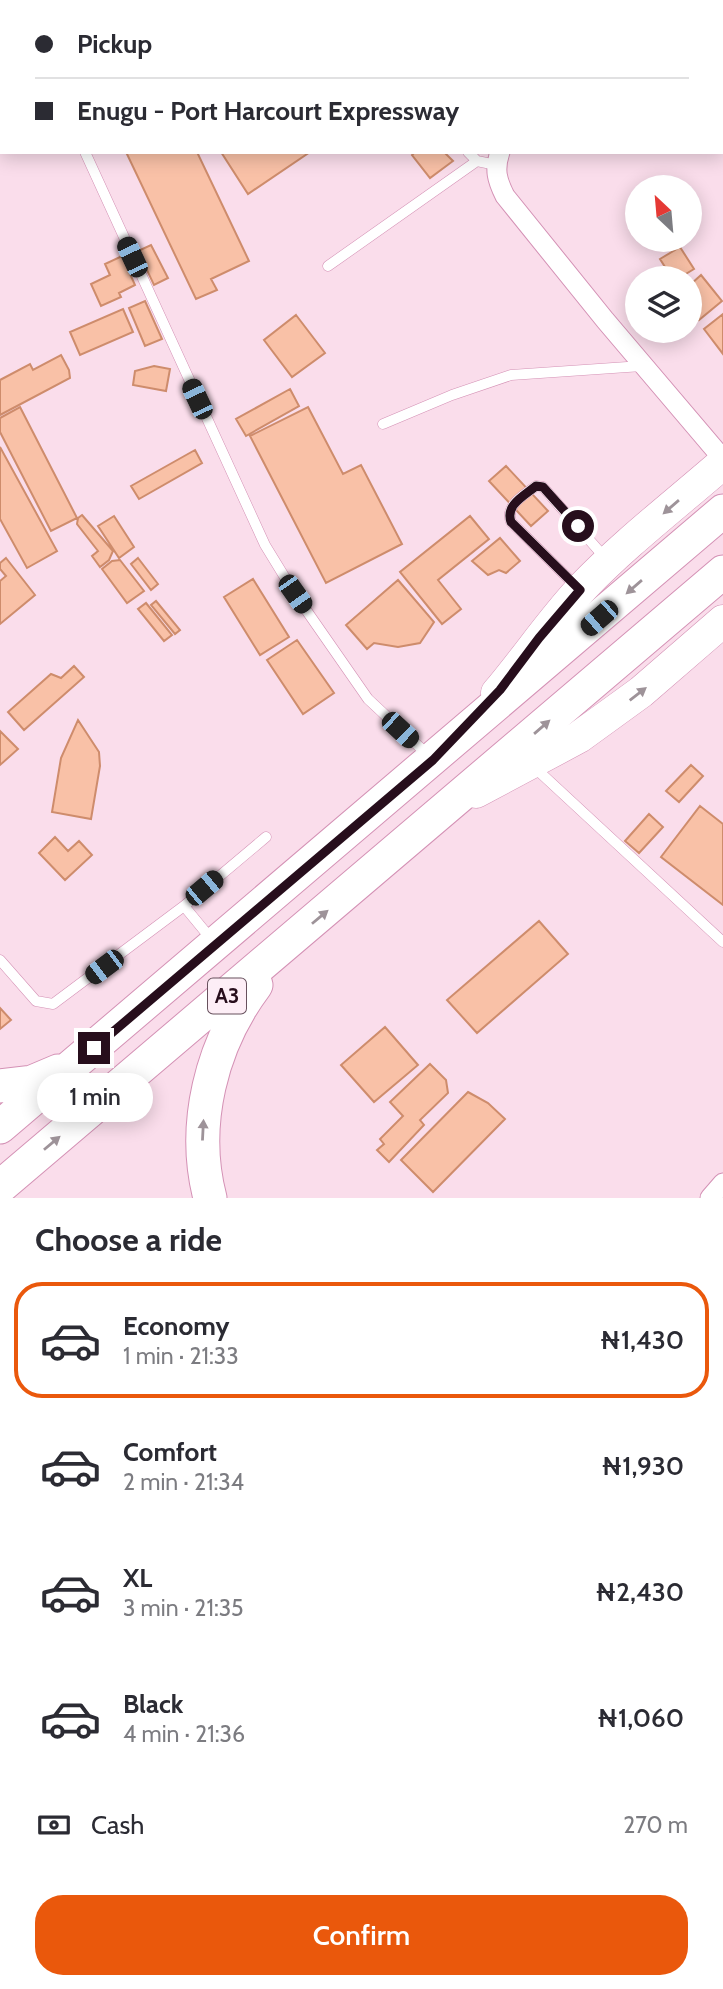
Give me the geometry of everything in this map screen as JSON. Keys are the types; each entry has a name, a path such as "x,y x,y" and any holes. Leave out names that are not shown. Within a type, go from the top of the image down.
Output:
{"highway":[{"name":"A3","path":"0,1127 723,511"},
{"name":"A3","path":"0,1187 723,572"},
{"path":"209,1198 202,1131 216,1060 230,1025 246,998 285,947"},
{"path":"0,1086 32,1082 73,1065"}],"main road":[{"name":"A3","path":"433,760 500,690 580,590 723,461"},
{"name":"A3","path":"453,804 579,737 641,692 723,621"}],"street":[{"path":"491,159 505,196 723,461"},
{"path":"710,1198 723,1183"}],"lane":[{"path":"86,154 265,545 295,594 368,699 433,760"},
{"path":"328,266 491,159"},
{"path":"383,424 452,395 511,375 645,366"},
{"path":"580,590 511,522 508,513 510,507 536,486 543,487 608,562"},
{"path":"530,764 723,942"},
{"path":"0,960 36,1001 53,1004 184,906 266,837"},
{"path":"184,906 215,944"}],"building":[{"path":"127,154 198,154 249,261 211,279 217,290 196,299"},
{"path":"222,154 307,154 248,194"},
{"path":"446,154 453,161 430,178 412,155"},
{"path":"151,245 168,278 154,285 138,251"},
{"path":"672,252 683,252 692,266 664,266 660,259"},
{"path":"122,256 135,285 119,293 121,297 101,306 91,284 110,275 105,264"},
{"path":"702,276 722,301 702,318"},
{"path":"145,301 162,339 145,346 129,308"},
{"path":"123,309 133,332 80,355 70,332"},
{"path":"723,314 723,354 704,329"},
{"path":"296,315 325,353 292,377 264,340"},
{"path":"61,355 70,378 0,415 0,380 30,364 33,370"},
{"path":"154,366 170,369 166,391 133,385 135,371"},
{"path":"290,389 299,406 246,436 236,419"},
{"path":"20,407 77,518 51,531 0,432 0,418"},
{"path":"308,407 343,474 361,465 402,544 326,583 250,436"},
{"path":"0,447 57,551 27,568 0,519"},
{"path":"195,450 202,463 139,499 131,486"},
{"path":"506,466 548,511 531,526 489,481"},
{"path":"82,515 113,551 109,560 100,567 92,556 98,551 77,524"},
{"path":"114,516 134,547 119,558 98,526"},
{"path":"470,516 489,539 438,580 461,609 442,624 400,572"},
{"path":"500,538 520,561 506,573 499,570 488,575 472,561"},
{"path":"6,558 35,595 0,624 0,581 6,576 0,569 0,563"},
{"path":"138,558 158,584 151,590 131,564"},
{"path":"120,560 144,591 127,603 102,569 112,561"},
{"path":"253,579 289,637 260,655 224,597"},
{"path":"398,580 434,622 420,643 398,647 374,643 367,649 346,625"},
{"path":"156,601 180,630 175,634 151,605"},
{"path":"146,603 172,635 164,641 138,609"},
{"path":"297,640 334,693 303,714 267,660"},
{"path":"74,666 84,677 24,730 8,712 51,674 61,678"},
{"path":"78,720 99,752 100,766 91,819 52,812 61,758"},
{"path":"0,731 18,749 0,765"},
{"path":"691,765 703,776 679,802 666,791"},
{"path":"700,806 723,824 723,905 661,857"},
{"path":"649,814 663,827 639,853 625,841"},
{"path":"55,837 68,851 79,841 92,855 65,880 39,853"},
{"path":"539,921 568,954 477,1033 447,1000"},
{"path":"0,1008 11,1020 0,1029"},
{"path":"385,1027 418,1065 374,1102 341,1065"},
{"path":"430,1064 446,1080 448,1093 420,1120 424,1125 389,1162 377,1150 384,1144 380,1139 403,1116 390,1102"},
{"path":"468,1092 488,1103 505,1119 433,1192 401,1160"}],"route":[{"path":"94,1048 433,760 500,690 580,590 511,522 508,513 510,507 536,486 543,487 578,526"}]}
